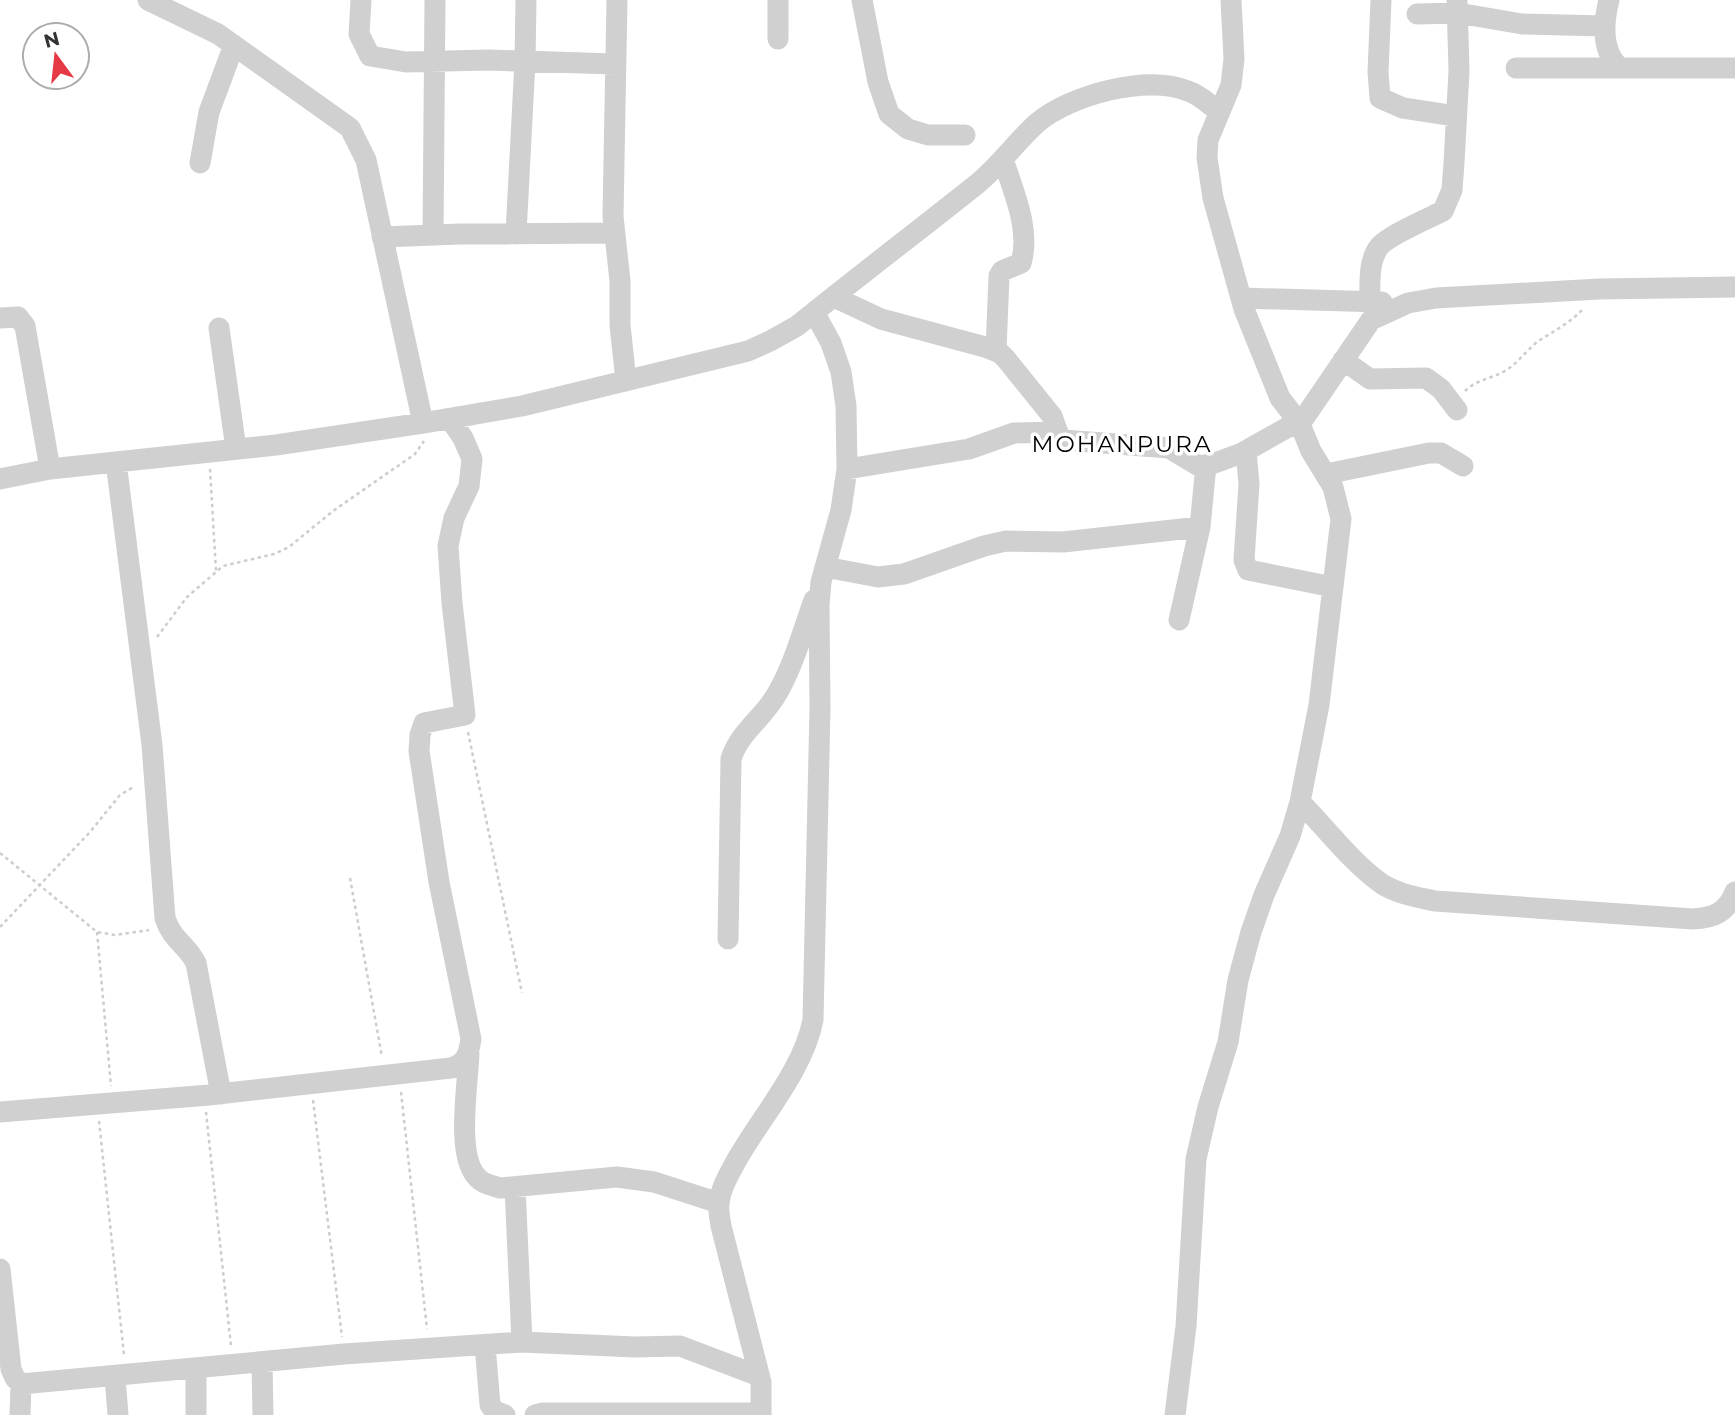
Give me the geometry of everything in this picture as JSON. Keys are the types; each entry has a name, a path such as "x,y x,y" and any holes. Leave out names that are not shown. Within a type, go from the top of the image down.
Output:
{"street":[{"path":"360,0 359,34 370,57 406,62 526,61 615,64"},
{"path":"433,235 435,0"},
{"path":"516,233 526,61 526,0"},
{"path":"617,0 612,198 626,381"},
{"path":"778,0 778,39"},
{"path":"862,0 878,82 889,114 908,130 928,135 965,135"},
{"path":"1175,1415 1186,1326 1196,1159 1208,1107 1228,1042 1238,980 1251,932 1290,836 1300,802 1319,705 1341,519 1333,487 1298,423 1280,398 1241,298 1213,198 1207,158 1208,140 1231,85 1234,59 1231,0"},
{"path":"1381,0 1378,72 1380,98 1404,108 1455,116"},
{"path":"1609,0 1605,26 1607,50 1620,68"},
{"path":"160,3 218,34 350,128 366,160 424,423"},
{"path":"1370,302 1371,268 1379,247 1410,227 1443,211 1452,190 1459,71 1457,7"},
{"path":"1417,14 1457,7 1522,24 1605,26"},
{"path":"200,163 209,112 234,45"},
{"path":"1516,68 1735,68"},
{"path":"0,479 50,469 236,449 450,419 522,406 748,351 788,331 834,297 980,181 1038,123 1057,109 1102,92 1166,85 1188,90 1219,112"},
{"path":"996,351 999,276 1002,271 1021,263 1023,257 1022,220 1003,159"},
{"path":"382,237 615,233"},
{"path":"834,297 881,319 996,351 1006,359 1052,416 1063,440 1169,448 1199,466 1246,451 1298,423 1371,320 1408,303 1436,298 1599,289 1735,288"},
{"path":"1241,298 1408,303"},
{"path":"728,939 732,759 739,741 768,709 780,690 823,574 841,510 847,469 846,406 841,372 831,343 814,312"},
{"path":"0,318 18,317 25,326 50,469"},
{"path":"219,328 236,449"},
{"path":"1343,360 1370,379 1426,378 1441,389 1457,410"},
{"path":"450,419 463,438 472,459 469,486 454,518 448,546 465,715 424,723 419,751 439,883 471,1039 466,1146 469,1164 474,1175 482,1182 500,1188 617,1177 654,1182 719,1203"},
{"path":"847,469 969,449 1014,433 1058,432"},
{"path":"1246,451 1249,484 1244,560 1248,570 1334,587"},
{"path":"1326,474 1429,453 1441,453 1463,467"},
{"path":"116,462 154,775 167,925 196,963 212,1094"},
{"path":"1179,620 1200,527 1206,465"},
{"path":"823,574 878,577 904,574 1006,541 1063,542 1200,527"},
{"path":"535,1415 761,1414 759,1376 721,1226 719,1203 726,1181 741,1153 800,1058 810,1036 813,1020 820,709 819,604 823,574"},
{"path":"1300,802 1367,872 1384,885 1401,893 1435,901 1693,919 1719,914 1727,907 1735,892"},
{"path":"0,1112 392,1075 460,1066 470,1053"},
{"path":"514,1186 522,1342"},
{"path":"0,1269 11,1369 21,1384 20,1415"},
{"path":"21,1384 344,1354 522,1342 680,1346 759,1376"},
{"path":"485,1345 490,1405 495,1411 505,1415"},
{"path":"262,1362 263,1415"},
{"path":"196,1369 196,1415"},
{"path":"118,1415 120,1376"}],"path":[{"path":"1457,410 1466,389 1511,367 1539,340 1578,315 1599,289"},
{"path":"141,660 187,597 216,571 223,566 274,554 289,547 333,511 415,454 425,439 424,423"},
{"path":"209,452 216,571"},
{"path":"465,715 522,993"},
{"path":"0,927 90,832 120,795 154,775"},
{"path":"0,853 97,932 132,934 167,925"},
{"path":"351,878 392,1075 429,1349"},
{"path":"97,932 120,1376"},
{"path":"311,1084 344,1354"},
{"path":"212,1094 234,1365"}],"district":[{"name":"MOHANPURA","path":"1122,444"}]}
